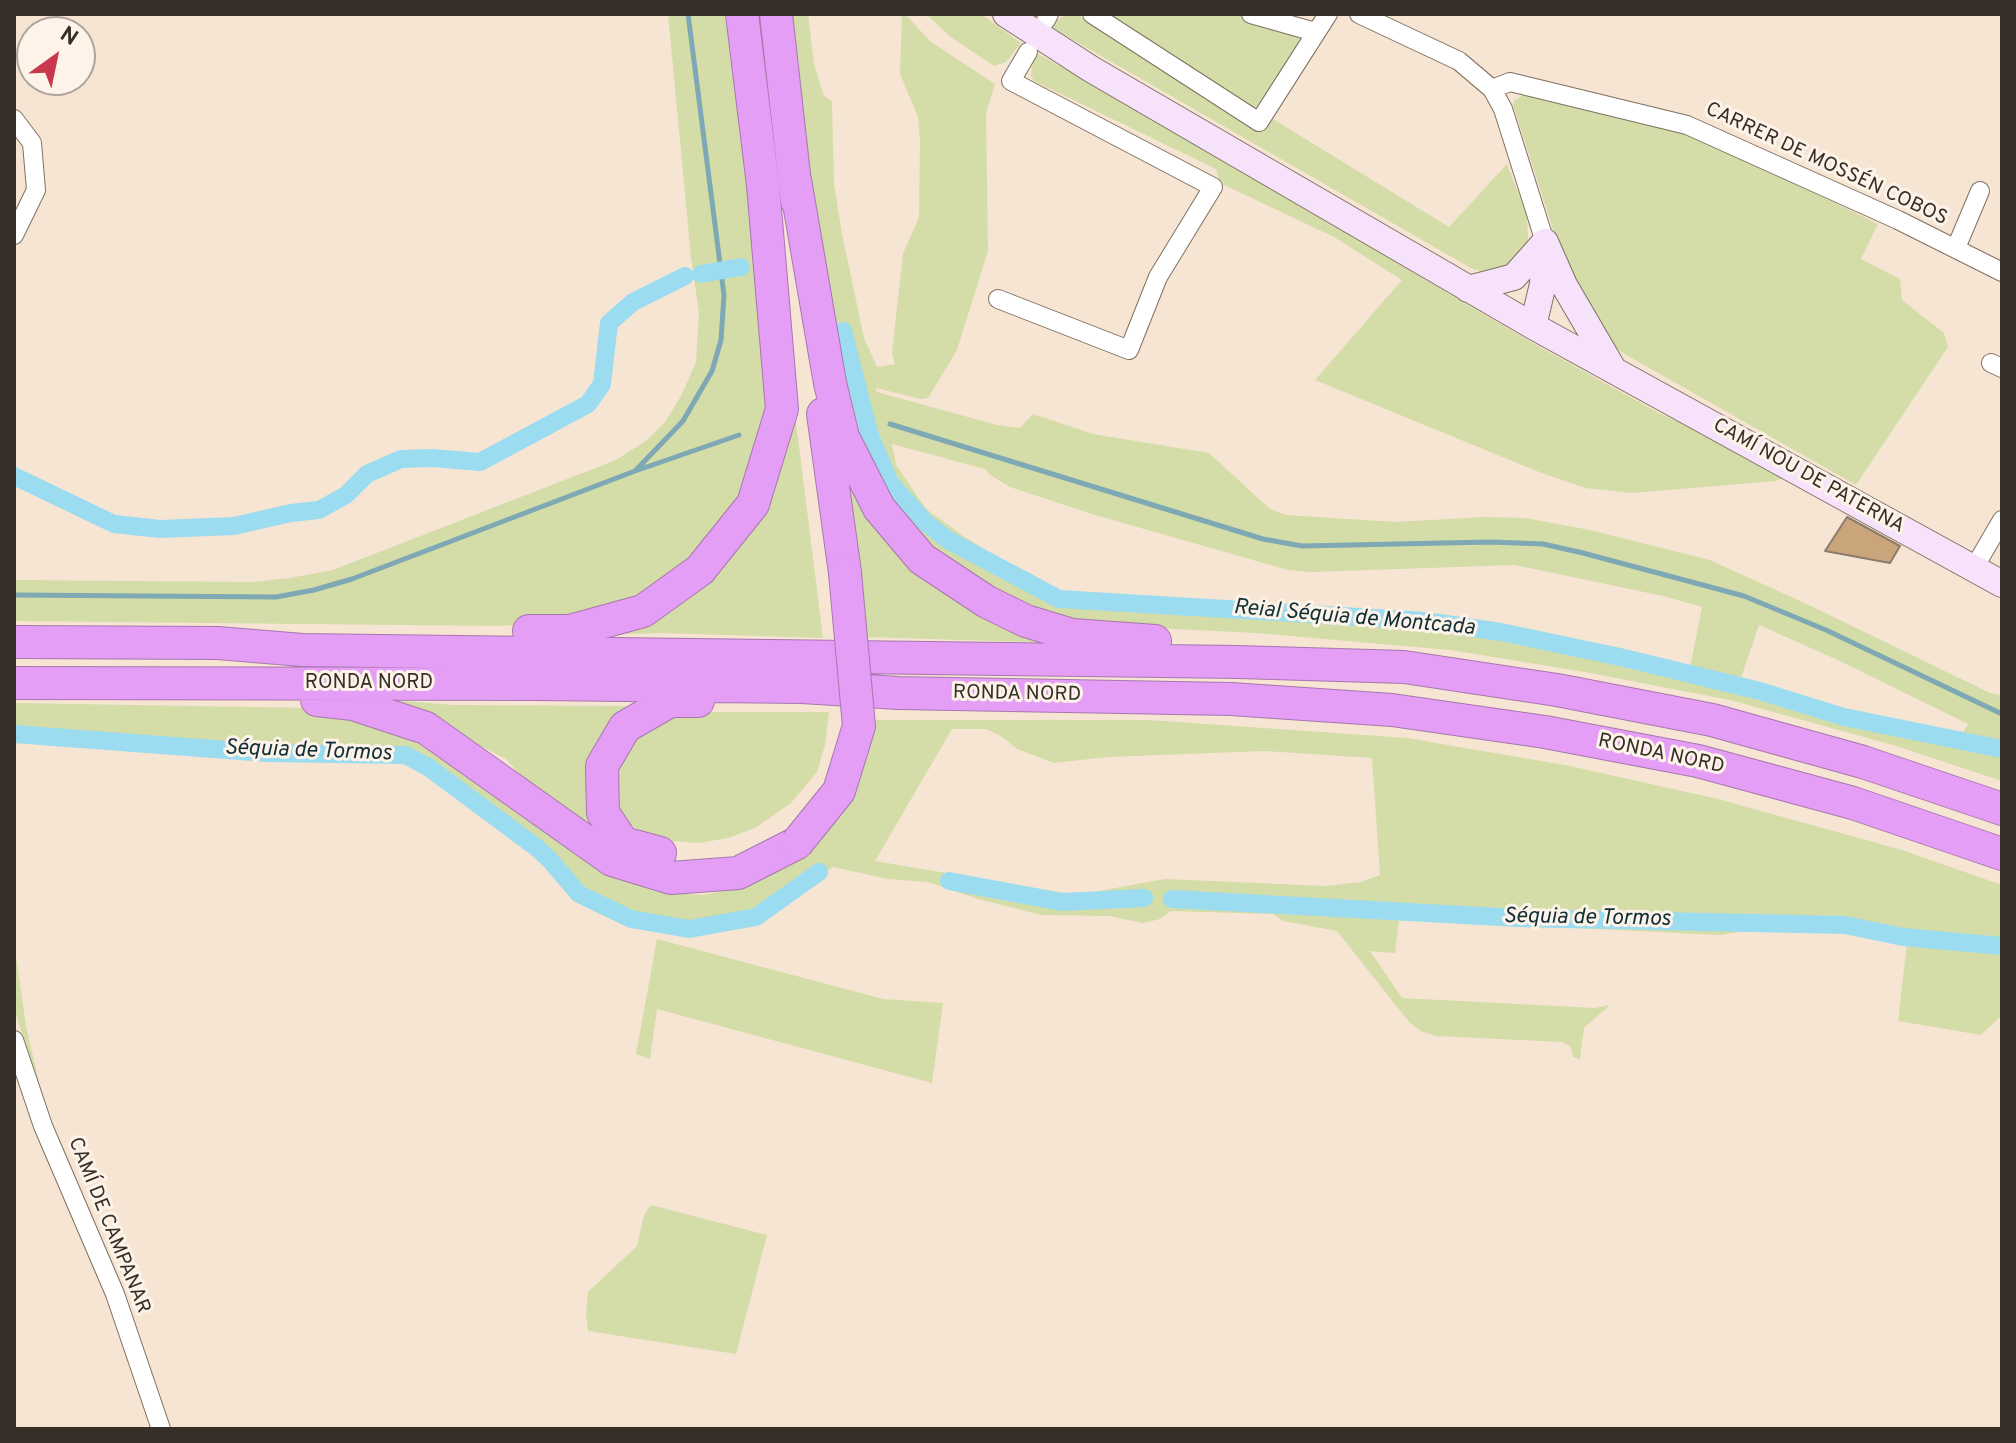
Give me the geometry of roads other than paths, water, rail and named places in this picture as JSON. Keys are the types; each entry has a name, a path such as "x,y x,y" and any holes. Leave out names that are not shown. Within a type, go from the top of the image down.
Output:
{"highway":[{"path":"218,643 302,634 570,631 643,611 700,570 753,504 782,409 763,185 742,14"},
{"path":"142,684 353,704 426,728 612,860 671,878 738,873 788,836 822,785 841,723 837,576 776,14"},
{"path":"795,180 830,383 843,437 879,508 922,559 987,602 1026,621 1072,635 1242,648 1404,667"},
{"path":"763,185 837,576"},
{"name":"RONDA NORD","path":"14,642 218,643 302,650 1239,662 1404,667 1557,690 1712,720 1863,762 2002,809"},
{"name":"RONDA NORD","path":"14,683 802,687 898,693 1231,699 1392,710 1545,732 1698,761 1853,803 2002,854"},
{"path":"788,836 735,852 678,858 623,843 603,813 602,766 625,727 670,701 801,700 898,693"}],"street":[{"name":"CAMÍ NOU DE PATERNA","path":"1006,14 1091,69 1468,289 2002,584"},
{"path":"1092,14 1259,122 1328,14"},
{"path":"1251,14 1315,32"},
{"path":"1359,14 1459,61 1492,89 1503,109 1545,242 1564,285 1614,370"},
{"path":"998,299 1129,350 1158,277 1213,187 1011,81 1028,52"},
{"name":"CARRER DE MOSSÉN COBOS","path":"1492,89 1510,82 1687,125 2002,272"},
{"path":"14,119 32,143 36,190 14,235"},
{"name":"CARRER DE MOSSÉN COBOS","path":"1956,248 1980,191"},
{"path":"1468,289 1514,277 1545,242"},
{"path":"1533,326 1543,284 1545,242"},
{"path":"1533,326 1564,285"},
{"path":"1974,568 2002,520"},
{"name":"CAMÍ DE CAMPANAR","path":"14,1040 43,1126 115,1294 161,1429"}],"waterway":[{"path":"636,470 683,421 712,371 721,340 724,295 688,14"},
{"name":"Reial Séquia de Montcada","path":"701,274 741,267"},
{"name":"Reial Séquia de Montcada","path":"14,476 114,524 160,529 234,526 319,510 346,495 367,474 401,459 480,462 588,404 602,384 609,323 633,302 685,276"},
{"name":"Reial Séquia de Montcada","path":"843,331 870,436 890,483 926,523 948,540 1059,599 1425,621 1501,632 1760,691 1844,717 2002,749"},
{"path":"890,424 1263,539 1302,546 1491,542 1543,544 1583,553 1744,596 1826,630 2002,714"},
{"path":"14,595 276,597 314,590 352,579 635,471 739,435"},
{"name":"Séquia de Tormos","path":"14,734 267,753 405,755 428,767 537,848 579,894 631,919 689,929 756,917 819,872"},
{"name":"Séquia de Tormos","path":"949,881 1062,902 1144,898"},
{"name":"Séquia de Tormos","path":"1172,899 1518,918 1845,925 1903,937 2002,946"}]}
